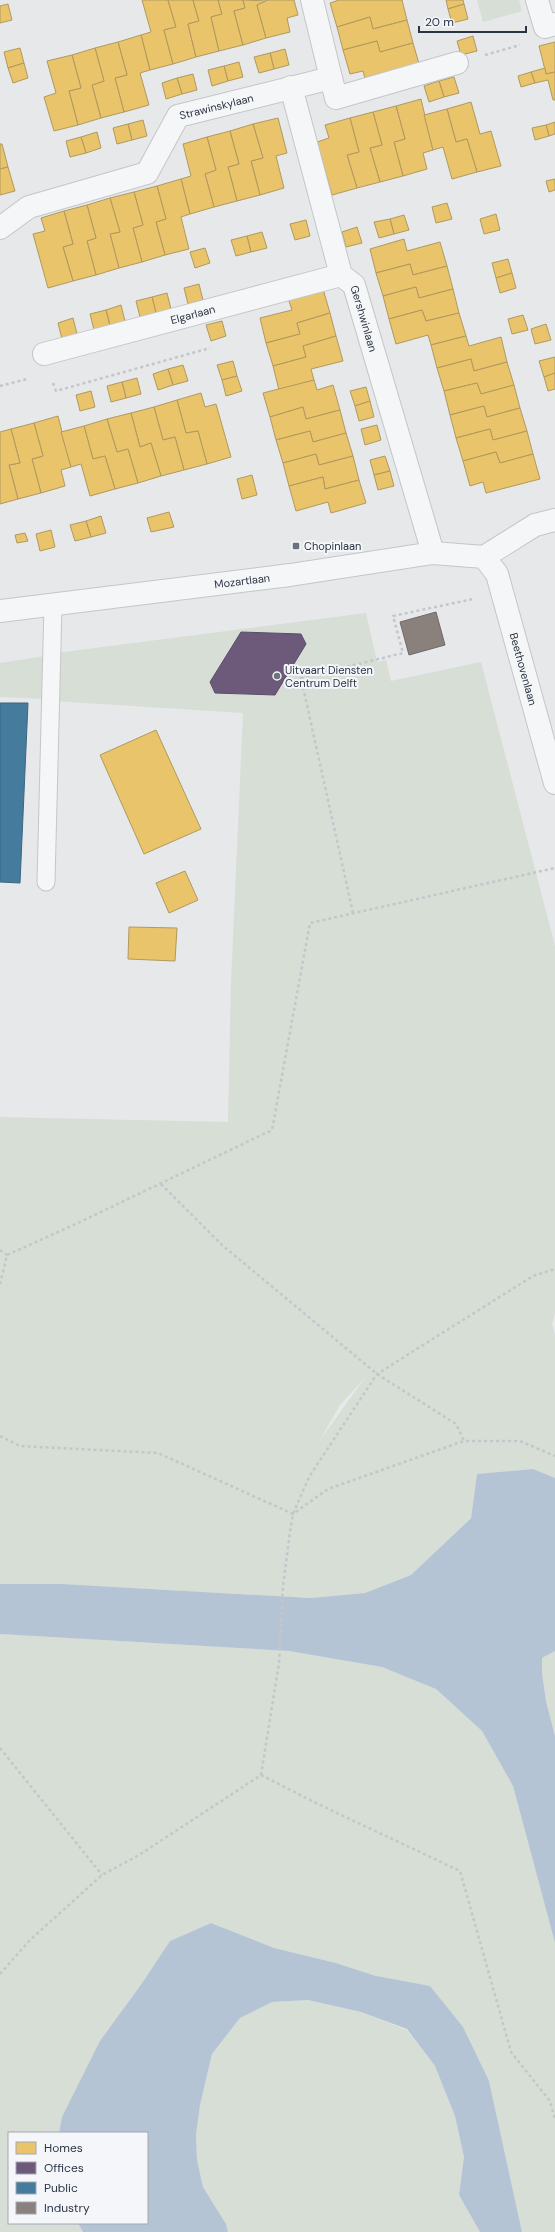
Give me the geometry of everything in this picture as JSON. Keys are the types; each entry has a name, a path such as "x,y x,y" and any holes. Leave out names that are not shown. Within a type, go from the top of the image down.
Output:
{"street":[{"path":"312,0 336,98 457,63"},
{"path":"538,0 550,26"},
{"name":"Strawinskylaan","path":"0,228 30,207 147,173 178,116 331,78"},
{"name":"Gershwinlaan","path":"291,87 341,275 354,285 433,553"},
{"name":"Elgarlaan","path":"44,354 341,275"},
{"path":"484,557 535,525 555,520"},
{"name":"Mozartlaan","path":"0,611 290,574 433,553 484,557"},
{"name":"Beethovenlaan","path":"484,557 497,574 555,783"}],"lane":[{"path":"46,882 53,605"}],"path":[{"path":"457,63 547,37 550,26"},
{"path":"52,378 56,391 210,348"},
{"path":"0,386 28,378"},
{"path":"353,913 301,678 403,653 393,616 502,592"},
{"path":"7,1255 161,1184 272,1130 310,923 555,868"},
{"path":"161,1184 222,1245 377,1374 456,1424 464,1441"},
{"path":"0,1250 7,1255"},
{"path":"0,1284 7,1255"},
{"path":"0,1974 29,1941 102,1875 139,1855 261,1775 279,1663 283,1586 292,1514 309,1477 377,1374 532,1276 555,1269"},
{"path":"0,1436 20,1446 158,1453 292,1514"},
{"path":"292,1514 328,1489 464,1441 520,1441 555,1456"},
{"path":"0,1748 102,1875"},
{"path":"261,1775 318,1804 460,1871 511,2052 550,2101 555,2120"}],"shaded area":[{"path":"477,0 519,0 522,11 483,22"},
{"path":"366,613 377,662 386,660 391,681 481,662 555,946 555,1313 552,1324 555,1335 555,1478 533,1469 477,1474 471,1517 411,1575 365,1593 311,1598 62,1584 0,1584 0,1117 228,1122 231,983 243,713 54,701 56,653","holes":["365,1378 320,1440 340,1405"]},
{"path":"46,656 45,699 0,697 0,663"},
{"path":"0,1634 289,1651 382,1667 436,1689 482,1731 513,1786 555,1943 555,2232 522,2232 489,2081 376,1976 336,1963 274,1948 211,1923 170,1941 62,2117 59,2132 8,2132 8,2224 79,2224 83,2232 0,2232"},
{"path":"555,1651 555,1736 546,1701 542,1673 542,1658"},
{"path":"308,2000 361,2012 407,2030 435,2066 455,2116 464,2157 459,2195 480,2232 228,2232 226,2224 203,2187 197,2161 196,2135 200,2105 212,2054 240,2018 272,2002"}],"water":[{"path":"533,1469 555,1478 555,1651 542,1658 542,1673 546,1701 555,1736 555,1943 513,1786 482,1731 436,1689 382,1667 289,1651 0,1634 0,1584 62,1584 311,1598 365,1593 411,1575 471,1518 477,1474"},
{"path":"211,1923 274,1948 336,1963 376,1976 430,1986 463,2027 489,2081 522,2232 480,2232 459,2195 464,2157 455,2116 435,2066 407,2029 361,2012 308,2000 272,2002 240,2018 212,2054 200,2105 196,2135 197,2160 203,2187 226,2224 228,2232 83,2232 79,2224 148,2224 148,2132 59,2132 62,2117 100,2041 143,1982 170,1941"}],"building: Homes":[{"path":"142,0 168,0 176,27 164,30 173,64 150,70 141,35 151,32"},
{"path":"168,0 193,0 199,21 188,24 196,57 173,64 164,30 176,27"},
{"path":"193,0 218,0 222,14 211,17 219,51 196,57 188,24 199,21"},
{"path":"218,0 243,0 245,8 234,11 243,45 219,51 211,17 222,14"},
{"path":"243,0 268,1 257,5 266,38 243,45 234,11 245,8"},
{"path":"268,0 294,0 298,15 287,18 290,32 266,38 257,5"},
{"path":"339,0 402,0 407,20 373,29 370,17 337,27 330,3"},
{"path":"446,0 463,0 464,4 448,9"},
{"path":"8,4 12,20 0,23 0,6"},
{"path":"464,4 468,19 452,23 448,9"},
{"path":"370,17 373,29 407,20 413,43 380,52 377,41 343,50 337,27"},
{"path":"141,35 150,70 140,73 149,105 124,112 115,78 127,75 118,42"},
{"path":"473,36 477,51 461,55 457,41"},
{"path":"377,41 380,52 413,43 420,67 366,82 363,71 350,74 343,50"},
{"path":"118,42 127,75 115,78 124,112 101,118 92,85 104,81 95,48"},
{"path":"555,42 555,72 546,74 539,46"},
{"path":"20,48 24,63 8,68 4,52"},
{"path":"95,48 104,81 92,85 101,118 78,125 69,91 81,88 72,55"},
{"path":"285,49 289,65 274,69 270,53"},
{"path":"270,53 274,69 259,73 254,57"},
{"path":"72,55 81,88 69,91 78,125 54,131 44,97 56,93 47,61"},
{"path":"239,62 243,77 228,81 224,66"},
{"path":"24,63 28,78 13,83 8,68"},
{"path":"224,66 228,81 212,86 208,70"},
{"path":"545,68 546,74 555,72 555,100 553,100 548,80 535,83 531,72"},
{"path":"531,72 535,83 521,87 518,76"},
{"path":"193,74 197,90 182,94 177,78"},
{"path":"454,77 459,93 444,97 439,81"},
{"path":"177,78 182,94 166,99 162,83"},
{"path":"439,81 444,97 429,102 424,86"},
{"path":"421,99 433,150 423,153 427,169 403,176 394,142 405,139 396,106"},
{"path":"471,102 480,134 491,131 501,166 477,172 467,139 456,142 447,109"},
{"path":"396,106 405,139 394,142 403,176 380,182 370,148 382,145 373,112"},
{"path":"447,109 456,142 467,139 477,172 452,179 443,147 433,150 424,115"},
{"path":"373,112 382,145 370,148 380,182 357,188 347,155 359,152 350,118"},
{"path":"278,118 287,153 276,156 284,188 260,195 251,161 263,158 253,124"},
{"path":"350,118 359,152 347,155 357,188 332,195 317,142 329,138 325,125"},
{"path":"143,120 147,136 132,140 128,124"},
{"path":"555,122 555,134 549,136 546,125"},
{"path":"128,124 132,140 117,144 113,128"},
{"path":"253,124 263,158 251,161 260,195 237,201 228,167 239,164 230,131"},
{"path":"546,125 549,136 535,140 532,128"},
{"path":"230,131 239,164 228,167 237,201 214,207 205,174 216,170 207,137"},
{"path":"97,132 101,148 86,153 81,137"},
{"path":"81,137 86,153 70,157 66,141"},
{"path":"207,137 216,170 205,174 214,207 190,214 181,179 191,176 183,144"},
{"path":"0,144 2,144 8,167 0,169"},
{"path":"8,167 15,191 0,195 0,169"},
{"path":"181,179 190,214 181,217 189,249 165,255 156,222 166,219 157,186"},
{"path":"555,179 555,190 549,192 546,181"},
{"path":"157,186 166,219 156,222 165,255 142,262 133,228 143,225 134,192"},
{"path":"134,192 143,225 133,228 142,262 119,268 110,234 120,232 110,198"},
{"path":"110,198 120,232 110,234 119,268 96,275 87,241 96,238 87,205"},
{"path":"447,203 452,219 436,223 432,207"},
{"path":"87,205 96,238 87,241 96,275 73,281 63,247 73,244 64,211"},
{"path":"64,211 73,244 63,247 73,281 48,288 33,234 45,231 41,218"},
{"path":"496,214 500,230 484,234 480,219"},
{"path":"404,215 409,230 394,234 390,219"},
{"path":"390,219 394,234 379,238 374,222"},
{"path":"306,220 310,236 295,240 290,224"},
{"path":"357,227 362,243 346,247 342,232"},
{"path":"262,232 267,248 251,252 247,236"},
{"path":"247,236 251,252 236,256 231,240"},
{"path":"404,239 407,251 440,242 447,266 413,275 410,264 376,273 370,249"},
{"path":"205,248 210,263 195,268 190,252"},
{"path":"508,259 512,273 496,278 492,263"},
{"path":"410,264 413,275 447,266 453,289 419,298 416,287 383,296 376,273"},
{"path":"512,273 516,288 500,293 496,278"},
{"path":"199,284 203,300 188,304 184,288"},
{"path":"416,287 419,298 453,289 459,313 426,321 422,310 389,319 383,296"},
{"path":"323,289 330,313 297,323 300,334 266,343 260,318 292,310 288,298"},
{"path":"167,293 171,309 156,313 152,297"},
{"path":"152,297 156,313 140,317 136,301"},
{"path":"121,305 125,321 110,326 106,310"},
{"path":"106,310 110,326 94,330 90,314"},
{"path":"422,310 426,321 459,313 466,336 431,345 428,335 396,344 389,319"},
{"path":"330,313 336,336 303,346 306,357 273,366 266,343 300,334 297,323"},
{"path":"523,315 528,330 512,334 508,319"},
{"path":"73,318 77,334 62,339 58,323"},
{"path":"222,321 226,336 211,341 206,325"},
{"path":"546,324 551,340 535,344 531,329"},
{"path":"336,336 343,361 311,369 314,380 279,390 273,366 306,357 303,346"},
{"path":"466,336 469,346 501,337 507,362 474,371 471,359 437,368 431,345"},
{"path":"555,357 555,373 544,377 539,361"},
{"path":"471,359 474,371 507,362 514,385 481,394 477,383 444,391 437,368"},
{"path":"233,361 237,376 222,380 217,365"},
{"path":"183,365 188,381 173,385 168,369"},
{"path":"168,369 173,385 158,390 153,374"},
{"path":"555,373 555,389 548,391 544,377"},
{"path":"237,376 242,391 226,396 222,380"},
{"path":"137,378 141,394 126,398 122,382"},
{"path":"314,380 317,390 333,385 340,410 306,419 303,407 270,417 263,393"},
{"path":"122,382 126,398 111,402 107,386"},
{"path":"477,383 481,394 514,385 520,408 487,417 484,406 450,415 444,391"},
{"path":"366,387 370,401 355,406 350,391"},
{"path":"91,391 95,407 80,411 76,395"},
{"path":"201,393 205,407 216,404 231,457 207,464 198,431 186,433 177,400"},
{"path":"177,400 186,433 198,431 207,464 184,470 175,437 163,440 154,407"},
{"path":"370,401 374,417 359,421 355,406"},
{"path":"484,406 487,417 520,408 527,431 493,440 490,429 456,438 450,415"},
{"path":"154,407 163,440 175,437 184,470 161,476 151,443 140,447 131,413"},
{"path":"303,407 306,419 340,410 346,433 313,442 310,431 276,440 270,417"},
{"path":"131,413 140,447 151,443 161,476 138,483 128,449 117,452 107,419"},
{"path":"58,416 71,467 61,470 65,486 41,493 32,459 43,456 34,423"},
{"path":"107,419 117,452 128,449 138,483 115,489 105,456 93,459 84,426"},
{"path":"34,423 43,456 32,459 41,493 18,499 9,465 20,463 11,429"},
{"path":"377,425 381,440 365,445 361,429"},
{"path":"84,426 93,459 105,456 115,489 90,496 81,464 71,467 61,432"},
{"path":"11,429 20,463 9,465 18,499 0,504 0,432"},
{"path":"490,429 493,440 527,431 533,454 500,463 496,452 463,461 456,438"},
{"path":"310,431 313,442 346,433 353,456 319,465 316,454 283,463 276,440"},
{"path":"496,452 500,463 533,454 540,479 486,493 483,482 470,486 463,461"},
{"path":"316,454 319,465 353,456 359,480 325,489 323,477 289,486 283,463"},
{"path":"385,456 390,471 374,475 370,460"},
{"path":"390,471 394,486 378,490 374,475"},
{"path":"252,475 257,495 242,499 237,479"},
{"path":"323,477 325,489 359,480 366,503 331,513 328,502 296,511 289,486"},
{"path":"169,512 174,527 151,532 147,518"},
{"path":"101,516 106,533 91,537 86,521"},
{"path":"86,521 91,537 75,541 70,525"},
{"path":"51,530 55,547 40,551 36,534"},
{"path":"25,533 28,541 17,543 15,535"},
{"path":"156,730 201,829 144,854 100,755"},
{"path":"185,871 198,900 169,913 156,883"},
{"path":"129,927 177,928 175,961 128,959"}],"building: Offices":[{"path":"241,632 301,634 306,644 275,695 215,693 210,682"}],"building: Public":[{"path":"0,703 28,703 20,883 0,882"}],"building: Industry":[{"path":"436,612 445,645 409,655 400,622"}],"place":[{"name":"Chopinlaan","path":"296,546"},
{"name":"Uitvaart Diensten Centrum Delft","path":"277,676"}]}
